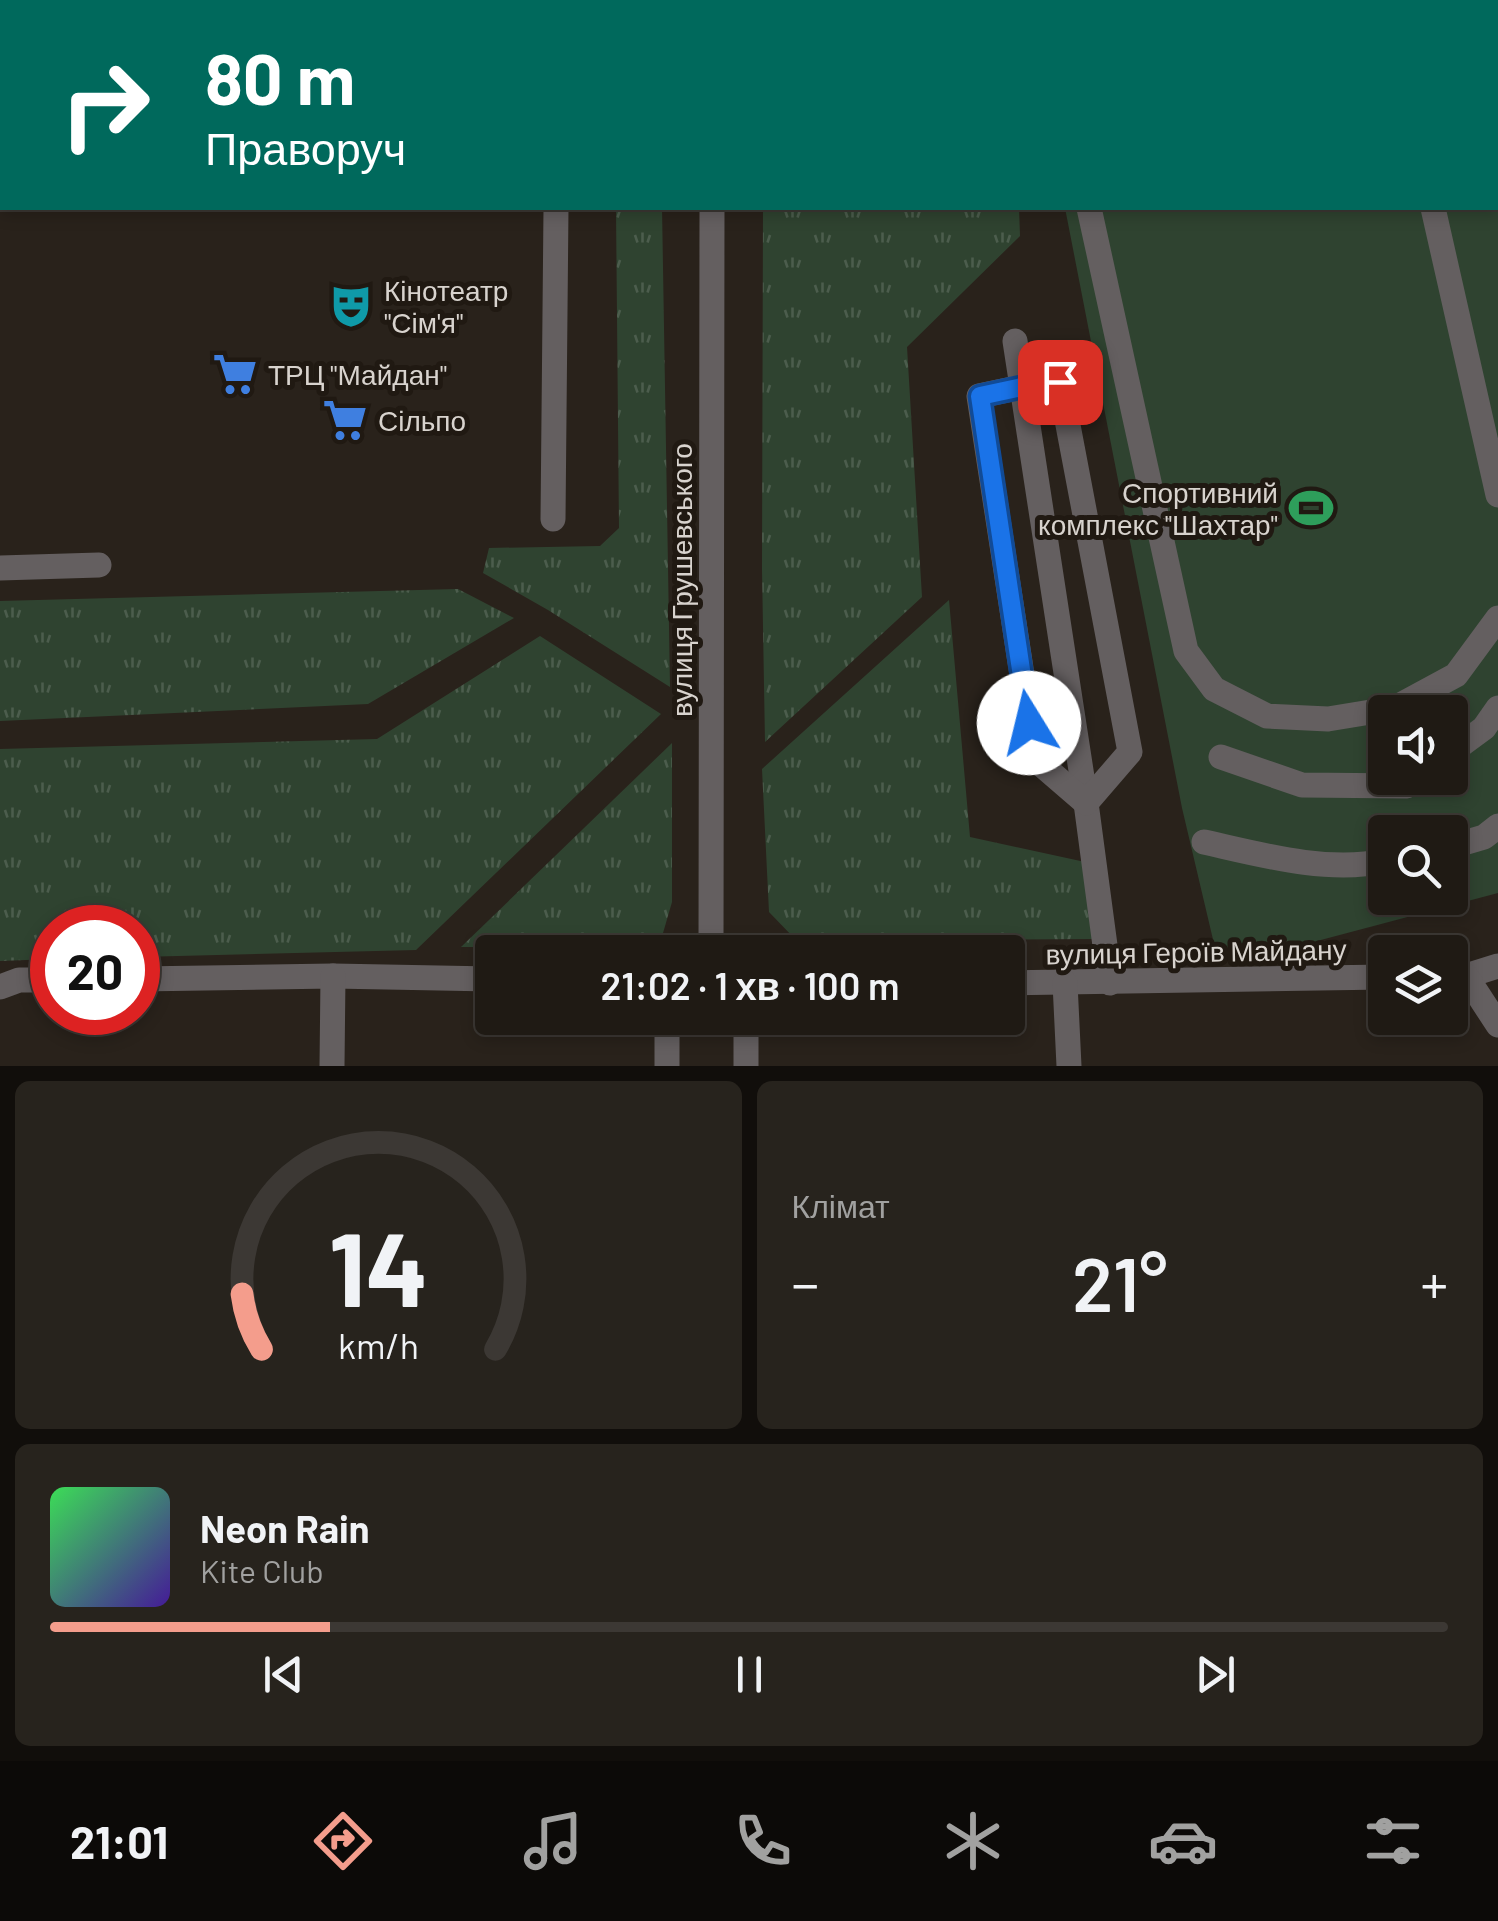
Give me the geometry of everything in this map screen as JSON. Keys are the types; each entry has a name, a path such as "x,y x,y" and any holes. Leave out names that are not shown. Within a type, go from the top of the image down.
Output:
{"street":[{"path":"553,519 556,210"},
{"name":"вулиця Грушевського","path":"711,935 712,210"},
{"path":"1089,210 1186,651 1214,689 1267,716 1328,719 1395,708 1456,674 1498,618"},
{"path":"1433,210 1498,495"},
{"path":"1015,341 1110,983"},
{"path":"1060,382 1130,752 1086,802 1035,760 980,396 1060,382"},
{"path":"0,568 99,565"},
{"path":"1468,740 1484,728 1498,708"},
{"path":"1222,757 1302,785 1368,786"},
{"path":"1468,841 1484,837 1498,826"},
{"path":"1204,842 1272,857 1368,864"},
{"path":"1468,974 1498,966"},
{"path":"332,1066 333,976"},
{"path":"160,978 475,979"},
{"name":"вулиця Героїв Майдану","path":"1025,983 1368,978"},
{"path":"0,987 30,980"},
{"path":"1064,983 1069,1066"},
{"path":"1468,988 1498,1025"},
{"path":"667,1035 668,1066"},
{"path":"746,1035 746,1066"}],"green space":[{"path":"616,210 662,210 670,687 483,573 489,548 600,546 619,528"},
{"path":"763,210 1019,210 1020,236 907,347 922,597 765,742"},
{"name":"Спортивний комплекс \"Шахтар\"","path":"1065,210 1498,210 1498,893 1468,901 1468,815 1368,815 1368,915 1415,915 1302,945 1215,948 1182,808"},
{"path":"458,589 514,618 368,704 0,721 0,601"},
{"path":"949,600 970,837 1085,862 1097,939 1025,939 1025,935 791,935 769,912 762,769"},
{"path":"540,636 661,714 416,950 160,956 160,905 30,905 30,960 0,961 0,749 377,739"},
{"path":"672,743 672,902 663,933 475,935 475,947 461,947"}],"place":[{"name":"Кінотеатр \"Сім'я\"","path":"351,306"},
{"name":"ТРЦ \"Майдан\"","path":"235,374"},
{"name":"Сільпо","path":"345,420"},
{"name":"Спортивний комплекс \"Шахтар\"","path":"1311,508"}],"route":[{"path":"1029,723 980,396 1060,382"}]}
